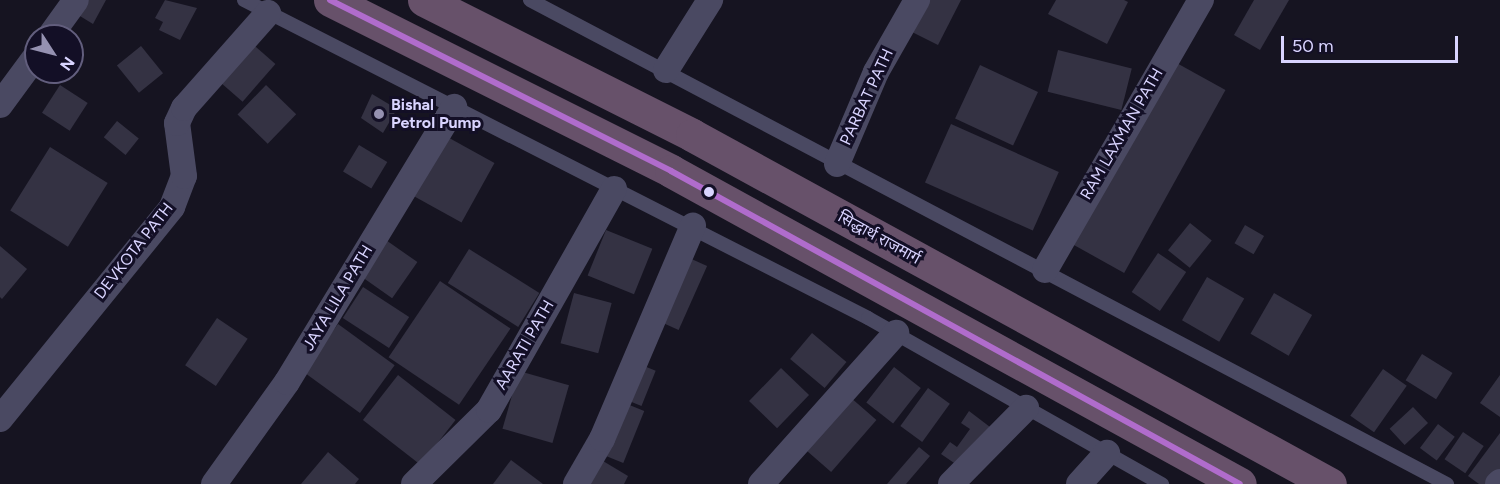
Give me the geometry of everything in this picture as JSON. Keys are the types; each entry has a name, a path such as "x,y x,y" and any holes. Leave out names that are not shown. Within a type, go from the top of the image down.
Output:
{"highway":[{"path":"330,0 671,171 1240,484"},
{"name":"सिद्धार्थ राजमार्ग","path":"424,0 692,135 1330,484"}],"street":[{"path":"59,24 76,0"},
{"path":"666,70 710,0"},
{"name":"PARBAT PATH","path":"837,164 876,72 917,0"},
{"name":"RAM LAXMAN PATH","path":"1046,270 1201,0"},
{"name":"DEVKOTA PATH","path":"0,419 172,207 184,176 177,123 184,108 268,13"},
{"path":"0,105 24,72"},
{"name":"JAYA LILA PATH","path":"214,484 287,382 454,107"},
{"name":"AARATI PATH","path":"414,484 489,410 614,189"},
{"path":"576,484 602,439 693,226"},
{"path":"761,484 896,333"},
{"path":"951,484 1026,408"},
{"path":"1079,484 1107,453"}],"lane":[{"path":"244,0 614,189 693,226 896,333 1162,484"},
{"path":"530,0 666,70 837,164 1046,270 1446,484"}],"building":[{"path":"83,0 106,0 93,24 75,13"},
{"path":"165,0 197,8 180,40 159,30 163,22 155,18"},
{"path":"926,0 961,0 938,45 910,31"},
{"path":"1056,0 1124,0 1128,2 1107,44 1048,14"},
{"path":"1254,0 1289,0 1260,50 1234,35"},
{"path":"249,41 275,64 243,102 216,79"},
{"path":"141,46 163,73 139,93 117,66"},
{"path":"1058,50 1132,68 1121,110 1048,92"},
{"path":"1173,61 1225,90 1124,273 1072,244"},
{"path":"980,65 1038,92 1013,146 955,118"},
{"path":"60,85 88,103 70,131 42,113"},
{"path":"266,85 296,114 268,144 238,114"},
{"name":"Bishal Petrol Pump","path":"372,94 397,109 383,133 361,118"},
{"path":"117,121 139,139 126,155 104,137"},
{"path":"951,124 1059,172 1033,230 925,182"},
{"path":"442,134 494,163 462,223 409,193"},
{"path":"359,145 387,162 371,189 343,172"},
{"path":"50,147 108,183 68,247 10,211"},
{"path":"1190,223 1212,241 1190,268 1168,250"},
{"path":"1245,225 1264,236 1254,254 1234,243"},
{"path":"606,230 652,249 634,294 588,275"},
{"path":"383,238 417,262 392,298 358,274"},
{"path":"0,246 27,269 2,299 0,297"},
{"path":"469,249 539,293 518,327 448,283"},
{"path":"1158,253 1186,272 1160,311 1132,292"},
{"path":"687,257 707,266 679,330 659,321"},
{"path":"1207,277 1244,298 1219,342 1182,320"},
{"path":"440,281 510,329 459,405 389,357"},
{"path":"363,287 409,317 389,348 343,318"},
{"path":"574,293 612,303 598,353 561,343"},
{"path":"1274,293 1312,315 1289,356 1250,334"},
{"path":"217,318 248,339 216,386 185,365"},
{"path":"338,324 395,365 360,413 303,372"},
{"path":"812,333 846,362 825,388 790,359"},
{"path":"1422,354 1453,373 1436,399 1406,380"},
{"path":"639,364 656,371 641,406 625,399"},
{"path":"894,367 921,388 893,423 866,402"},
{"path":"781,368 809,395 777,428 749,401"},
{"path":"1383,369 1407,386 1374,432 1350,416"},
{"path":"519,371 569,385 552,443 502,429"},
{"path":"398,375 456,420 420,465 363,420"},
{"path":"1500,375 1500,417 1480,403"},
{"path":"928,388 950,404 922,442 900,426"},
{"path":"850,397 876,420 831,472 805,449"},
{"path":"622,402 644,411 623,463 601,454"},
{"path":"1413,407 1428,423 1405,445 1390,429"},
{"path":"969,411 990,427 960,467 941,454 950,442 957,447 970,429 961,423"},
{"path":"1438,424 1455,437 1437,461 1420,448"},
{"path":"1463,432 1484,446 1465,473 1445,459"},
{"path":"1500,433 1500,471 1491,484 1479,484 1468,476"},
{"path":"919,447 930,456 906,484 887,484"},
{"path":"328,452 359,479 355,484 301,484"},
{"path":"598,458 628,476 624,484 584,484"},
{"path":"511,460 543,484 493,484"}],"transit line":[{"path":"330,0 671,171 1240,484"}],"place":[{"name":"Bishal Petrol Pump","path":"379,114"}]}
